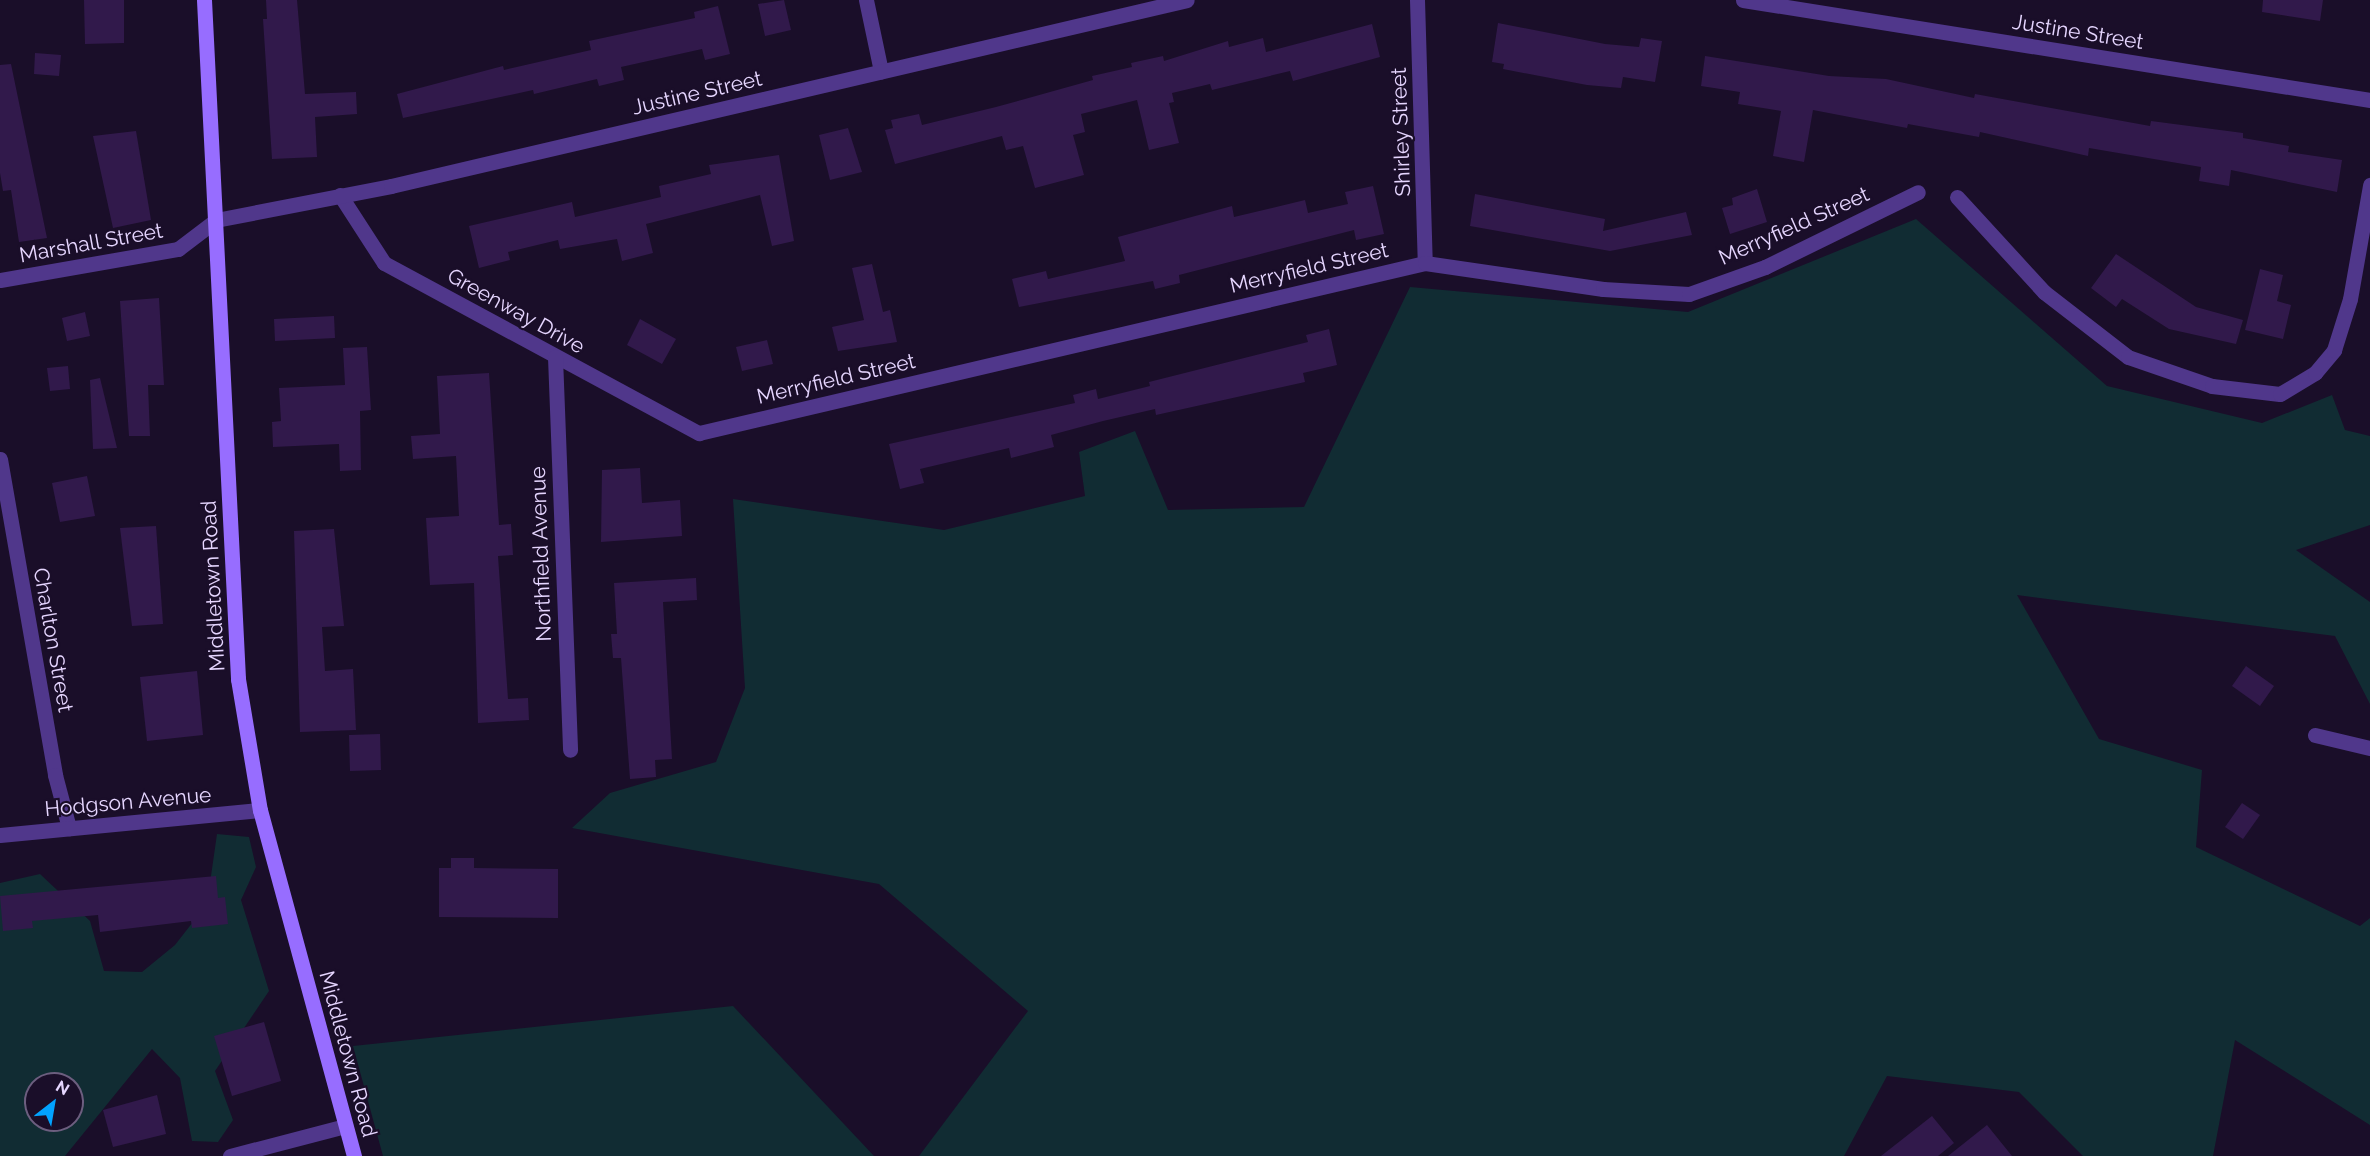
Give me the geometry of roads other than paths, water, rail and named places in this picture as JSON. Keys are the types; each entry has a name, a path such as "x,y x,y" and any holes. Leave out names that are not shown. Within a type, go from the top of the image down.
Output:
{"street":[{"name":"Middletown Road","path":"204,0 238,679 260,810 354,1156"},
{"path":"866,0 880,71"},
{"name":"Justine Street","path":"216,220 340,195 1187,0"},
{"name":"Shirley Street","path":"1417,0 1425,263"},
{"name":"Justine Street","path":"1743,0 2370,100"},
{"path":"1957,197 2044,292 2128,357 2212,386 2280,394 2315,373 2328,358 2350,299 2360,254 2370,185"},
{"name":"Merryfield Street","path":"699,433 1425,263 1603,289 1689,294 1765,267 1918,192"},
{"name":"Greenway Drive","path":"340,195 384,263 699,433"},
{"name":"Marshall Street","path":"0,280 178,249 216,220"},
{"name":"Northfield Avenue","path":"555,357 570,750"},
{"name":"Charlton Street","path":"0,459 55,775 69,828"},
{"path":"2315,735 2370,748"},
{"name":"Hodgson Avenue","path":"0,835 260,810"},
{"path":"230,1156 345,1126"}]}
